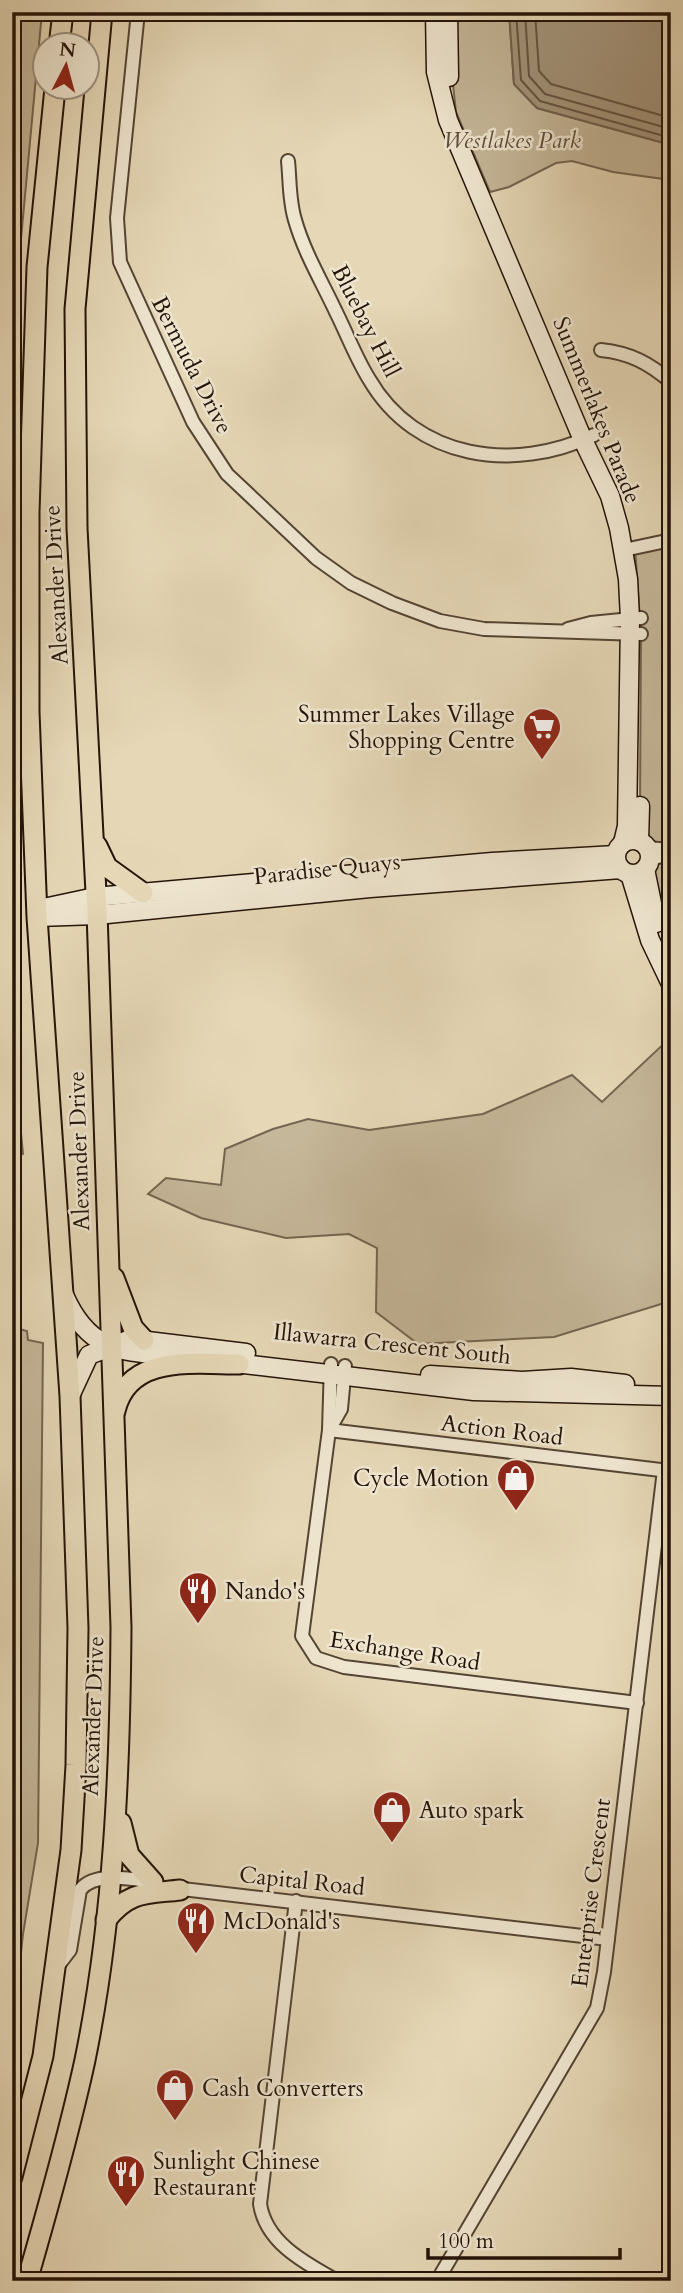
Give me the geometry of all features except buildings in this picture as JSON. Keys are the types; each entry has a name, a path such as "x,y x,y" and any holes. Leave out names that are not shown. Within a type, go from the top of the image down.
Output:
{"main road":[{"path":"61,32 63,12"},
{"name":"Alexander Drive","path":"27,2281 51,2198 85,2060 106,1920 117,1794 121,1627 109,1347 96,906 77,528 75,309 102,12"},
{"name":"Alexander Drive","path":"12,2177 43,2056 71,1850 76,1765 78,1628 70,1396 38,913 29,712 29,512 37,267 54,102"},
{"path":"93,836 107,867 143,893"},
{"path":"106,1246 117,1290 133,1328 145,1340"},
{"path":"112,1422 121,1391 142,1371 165,1366 239,1364"},
{"path":"117,1794 125,1846 136,1866 153,1882"},
{"path":"106,1920 120,1903 130,1897 180,1890"},
{"path":"37,2281 49,2236 51,2198"}],"street":[{"name":"Bermuda Drive","path":"138,12 117,218 120,262 192,422 227,474 316,558 351,583 392,603 440,621 484,629 565,630 636,626"},
{"name":"Summerlakes Parade","path":"435,12 435,63 448,120 588,438 620,496 629,549 636,626 634,857 650,940 671,984"},
{"name":"Summerlakes Parade","path":"448,12 446,57 456,112 588,438"},
{"name":"Bluebay Hill","path":"288,161 294,219 304,246 369,381 396,414 427,437 456,450 481,456 524,456 588,438"},
{"path":"601,350 628,353 655,368 671,382"},
{"path":"629,549 671,540"},
{"name":"Paradise Quays","path":"96,906 143,893 493,871 671,852"},
{"name":"Summerlakes Parade","path":"634,857 671,961"},
{"name":"Paradise Quays","path":"38,913 96,906 370,888 493,871"},
{"path":"63,1292 86,1333 109,1347"},
{"name":"Illawarra Crescent South","path":"70,1396 86,1359 131,1339 474,1391 671,1396"},
{"name":"Illawarra Crescent South","path":"109,1347 239,1364 338,1371 522,1381 571,1378 595,1382 671,1385"},
{"name":"Exchange Road","path":"338,1371 341,1409 329,1430 302,1636 316,1658 344,1667 636,1703"},
{"name":"Action Road","path":"329,1430 667,1471"},
{"name":"Enterprise Crescent","path":"437,2281 597,2008 667,1471"},
{"name":"Capital Road","path":"56,1968 70,1950 80,1890 93,1880 153,1882 180,1890 296,1901 608,1939"},
{"path":"296,1901 260,2204 263,2220 281,2244 303,2263 337,2281"}],"green space":[{"path":"12,12 42,12 40,32 32,32 34,102 21,239 12,244"},
{"name":"Westlakes Park","path":"448,12 509,12 514,84 537,108 671,145 671,180 613,172 572,161 556,163 509,187 490,192 456,112 447,29"},
{"path":"671,540 671,951 654,912 640,808 641,634 635,548"},
{"path":"671,1037 671,1301 554,1337 418,1344 376,1312 377,1248 349,1234 286,1238 201,1218 148,1194 166,1178 221,1185 225,1149 273,1129 308,1119 369,1130 483,1114 572,1075 602,1102"},
{"path":"12,1038 23,1154 12,1159"},
{"path":"12,1327 27,1331 28,1340 43,1343 38,1843 23,1934 12,2038"}],"water":[{"path":"509,12 671,12 671,145 537,108 514,84"}],"place":[{"name":"Summer Lakes Village Shopping Centre","path":"542,761"},
{"name":"Cycle Motion","path":"516,1512"},
{"name":"Nando's","path":"198,1625"},
{"name":"Auto spark","path":"392,1844"},
{"name":"McDonald's","path":"196,1955"},
{"name":"Cash Converters","path":"175,2122"},
{"name":"Sunlight Chinese Restaurant","path":"126,2208"}]}
